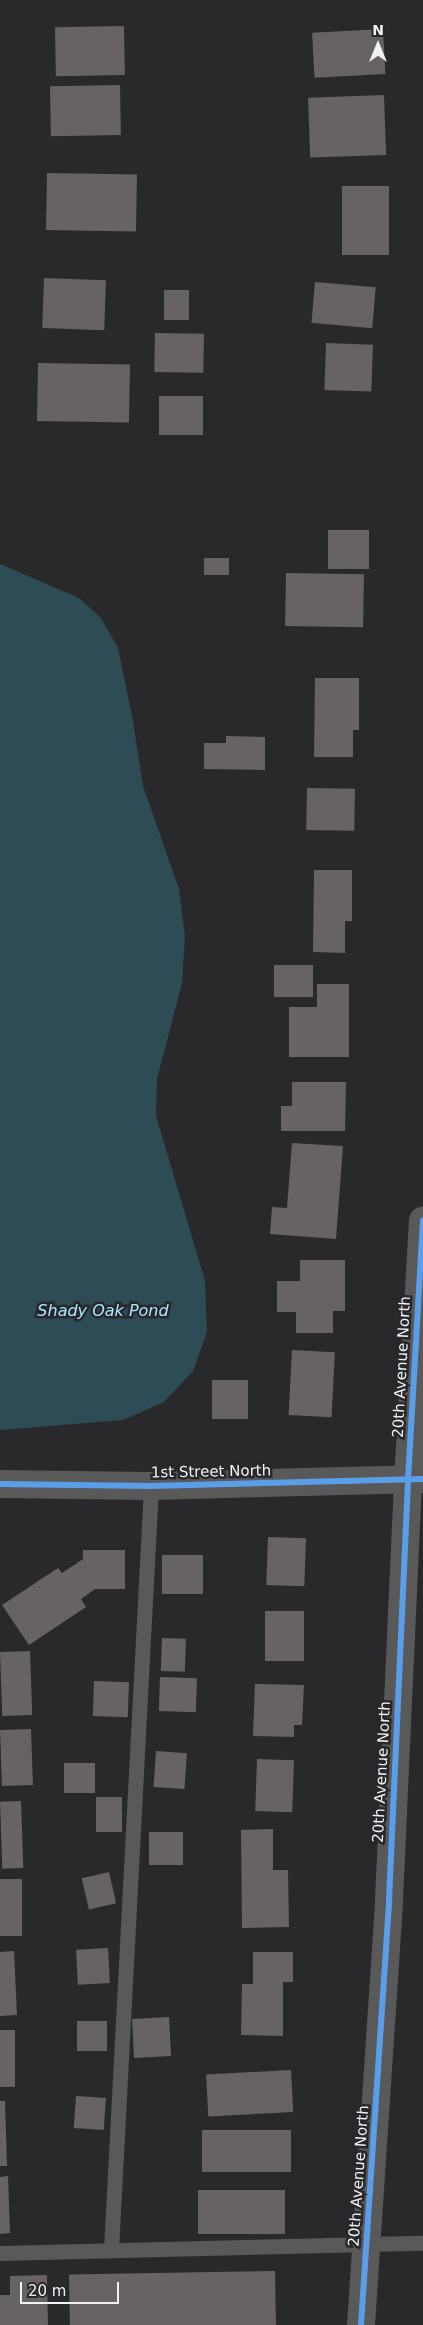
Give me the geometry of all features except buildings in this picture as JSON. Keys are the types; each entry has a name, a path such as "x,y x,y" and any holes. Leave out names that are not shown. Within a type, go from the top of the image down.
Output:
{"street":[{"name":"20th Avenue North","path":"361,2325 368,2245 416,1480 423,1220"},
{"name":"1st Street North","path":"0,1484 151,1486 416,1480"}],"lane":[{"path":"111,2250 151,1486"},
{"path":"0,2252 423,2243"}],"water":[{"name":"Shady Oak Pond","path":"0,564 79,598 101,618 118,648 133,721 143,786 179,889 185,936 182,983 157,1079 156,1116 205,1281 207,1332 193,1371 164,1402 123,1420 0,1430"}],"cycle path":[{"path":"361,2325 389,1900 408,1480 423,1220"},
{"path":"0,1484 151,1486 423,1479"}]}
